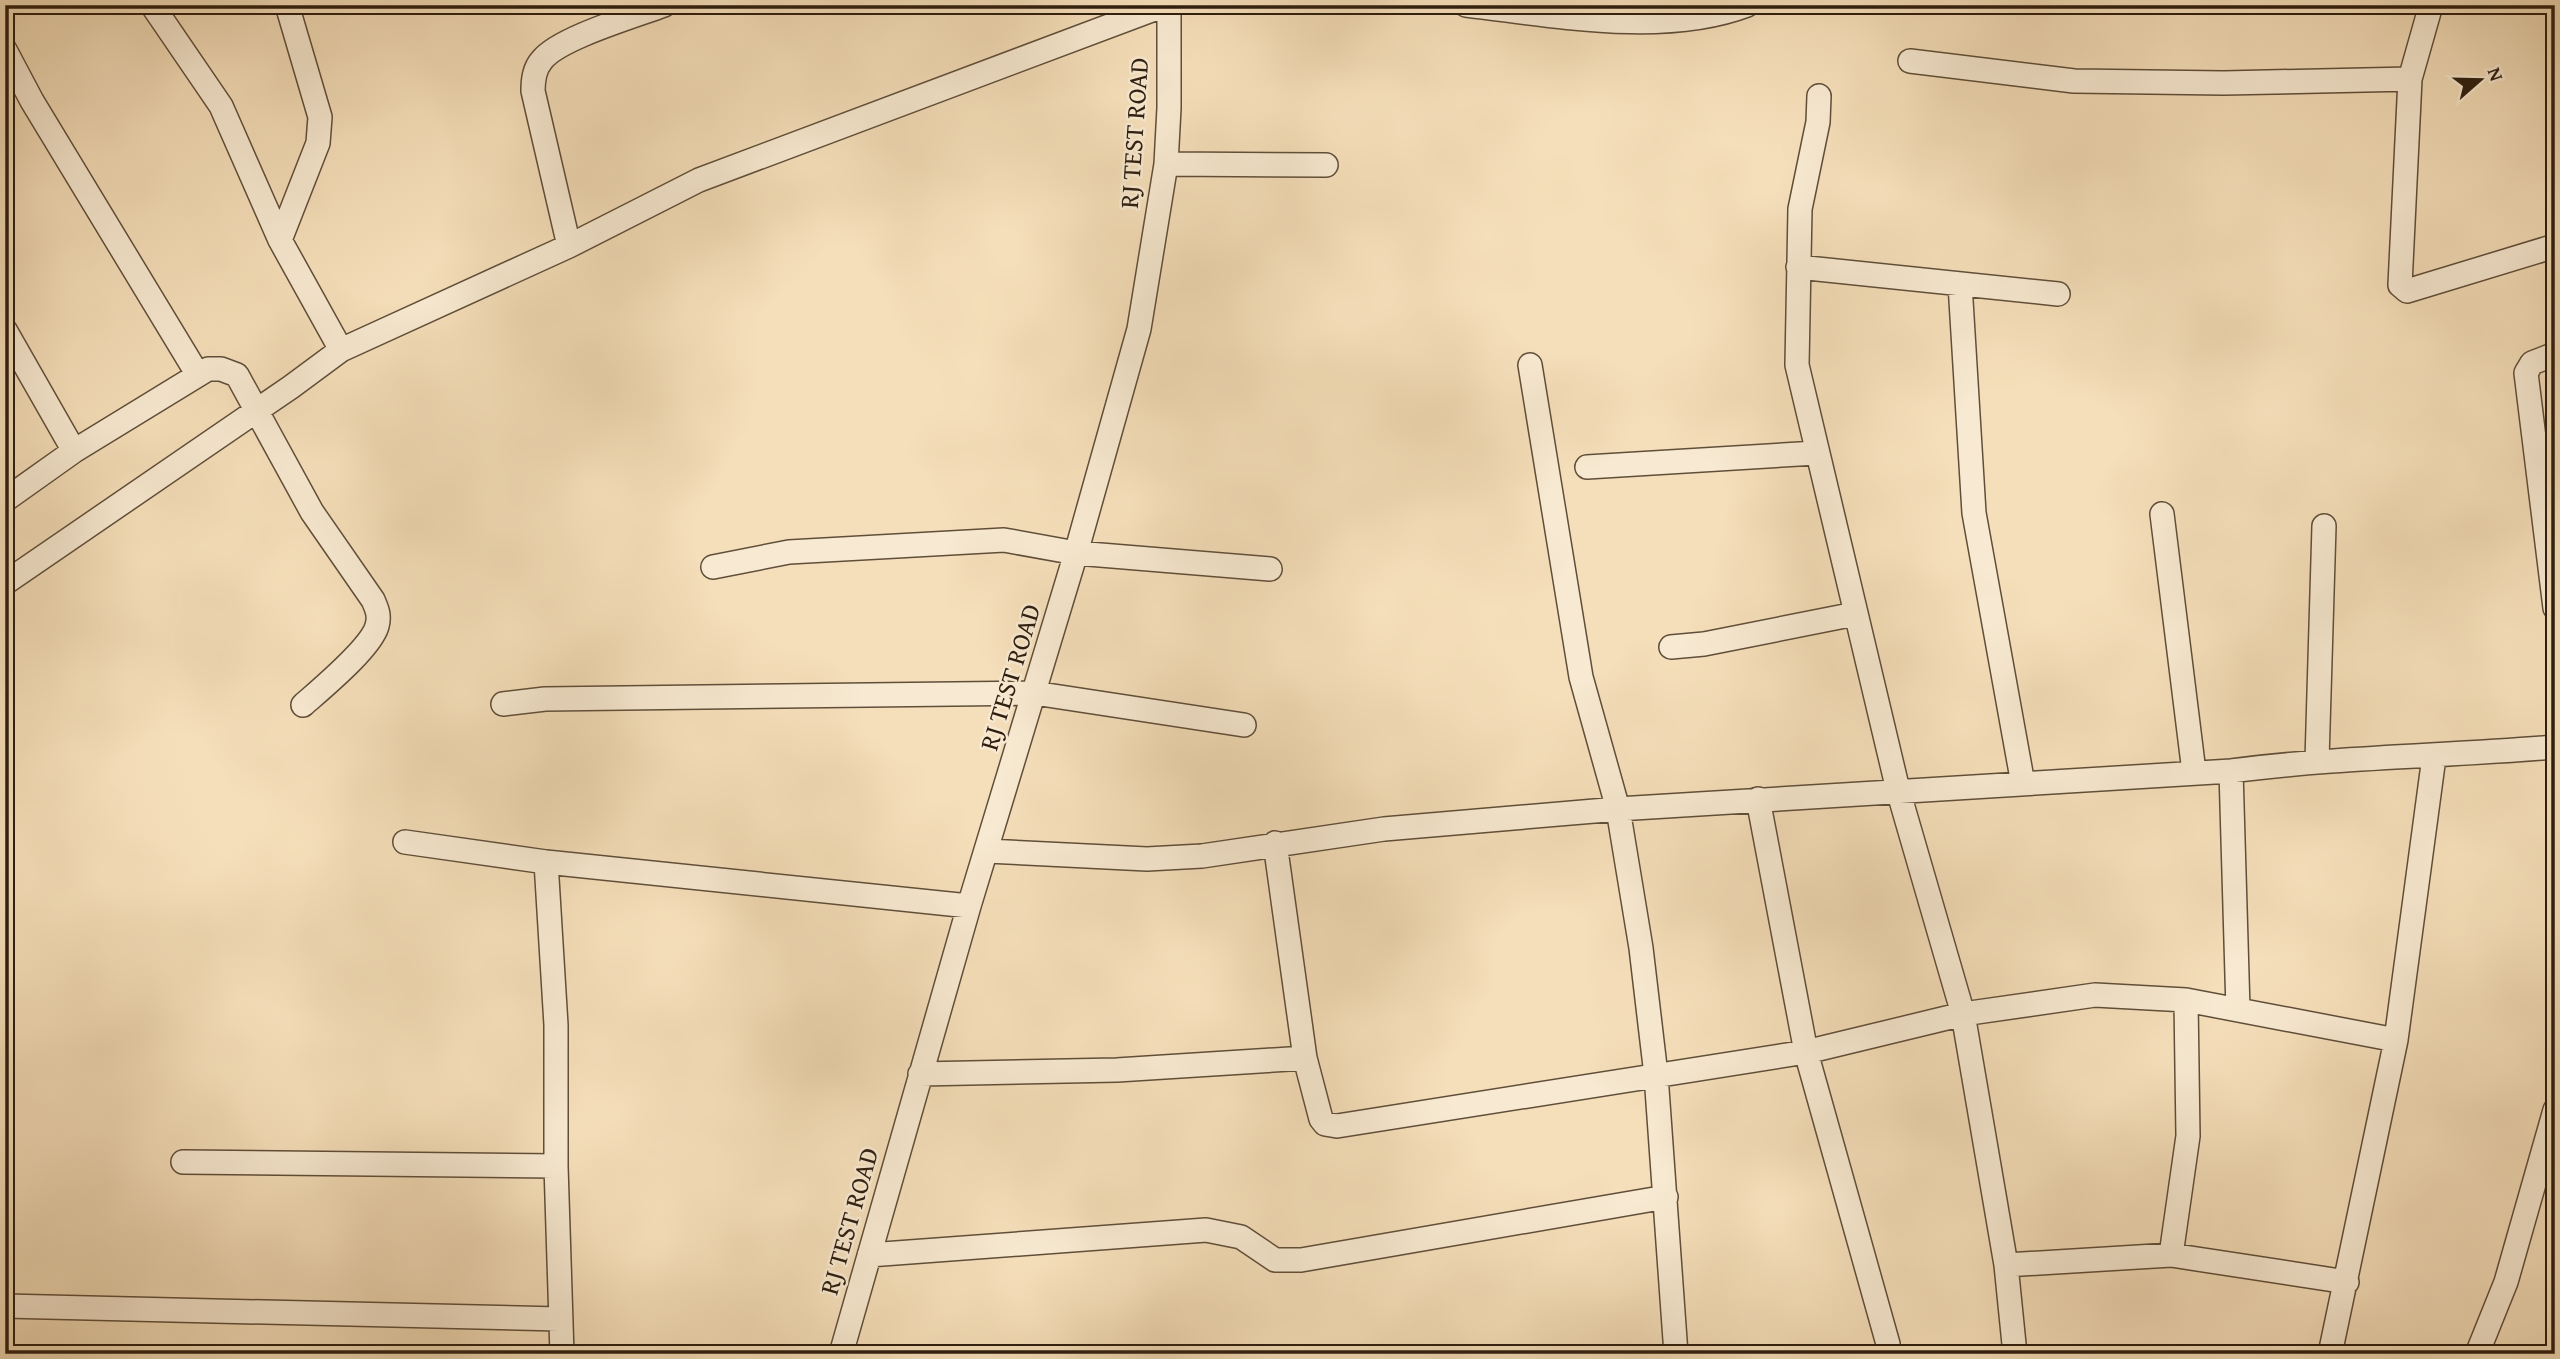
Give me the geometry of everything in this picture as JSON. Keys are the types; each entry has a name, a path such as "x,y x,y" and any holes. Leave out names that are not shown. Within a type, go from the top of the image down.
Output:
{"street":[{"path":"152,5 221,106 280,240 341,350"},
{"path":"280,240 318,143 320,117 315,92 287,5"},
{"path":"569,246 533,91 533,77 542,59 564,44 664,5"},
{"path":"5,583 341,350 569,246 723,170 1167,5"},
{"name":"RJ TEST ROAD","path":"841,1354 920,1074 1076,553 1139,330 1166,164 1169,108 1167,5"},
{"path":"1466,5 1587,19 1668,20 1710,17 1747,5"},
{"path":"2431,5 2410,79 2399,278 2403,289 2420,287 2555,246"},
{"path":"5,50 32,101 198,375"},
{"path":"1910,61 2074,81 2224,83 2410,79"},
{"path":"1819,96 1818,122 1800,209 1797,365 1898,790 1963,1014 2006,1265 2015,1354"},
{"path":"1166,164 1326,165"},
{"path":"1798,267 2058,294"},
{"path":"1960,284 1974,513 2023,784"},
{"path":"5,330 74,452"},
{"path":"2555,354 2532,363 2526,373 2555,608"},
{"path":"1530,365 1581,677 1618,809 1641,948 1656,1075 1676,1354"},
{"path":"5,500 74,452 208,369 221,369 237,375 312,512 373,600 379,614 373,635 333,679 303,705"},
{"path":"1587,467 1816,453"},
{"path":"2162,514 2194,772"},
{"path":"2317,760 2324,526"},
{"path":"713,567 789,552 993,540 1076,553 1270,569"},
{"path":"1671,646 1704,644 1856,614"},
{"path":"503,704 545,699 1034,693 1244,724"},
{"path":"987,851 1147,859 1202,856 1384,828 1618,809 2231,771 2317,760 2434,757 2555,747"},
{"path":"2330,1354 2396,1040 2434,757"},
{"path":"2231,771 2238,1010"},
{"path":"1758,799 1806,1052 1888,1344"},
{"path":"405,842 546,862 969,906"},
{"path":"1275,843 1305,1058 1321,1119 1325,1124 1337,1126 1806,1052 1963,1014 2095,995 2186,1000 2396,1040"},
{"path":"546,862 556,1025 556,1166 562,1354"},
{"path":"2171,1255 2188,1136 2186,1000"},
{"path":"920,1074 1117,1070 1305,1058"},
{"path":"2477,1354 2506,1282 2555,1110"},
{"path":"183,1162 556,1166"},
{"path":"869,1255 1206,1230 1241,1237 1275,1260 1301,1260 1666,1197"},
{"path":"2006,1265 2171,1255 2347,1282"},
{"path":"5,1306 559,1320"}]}
